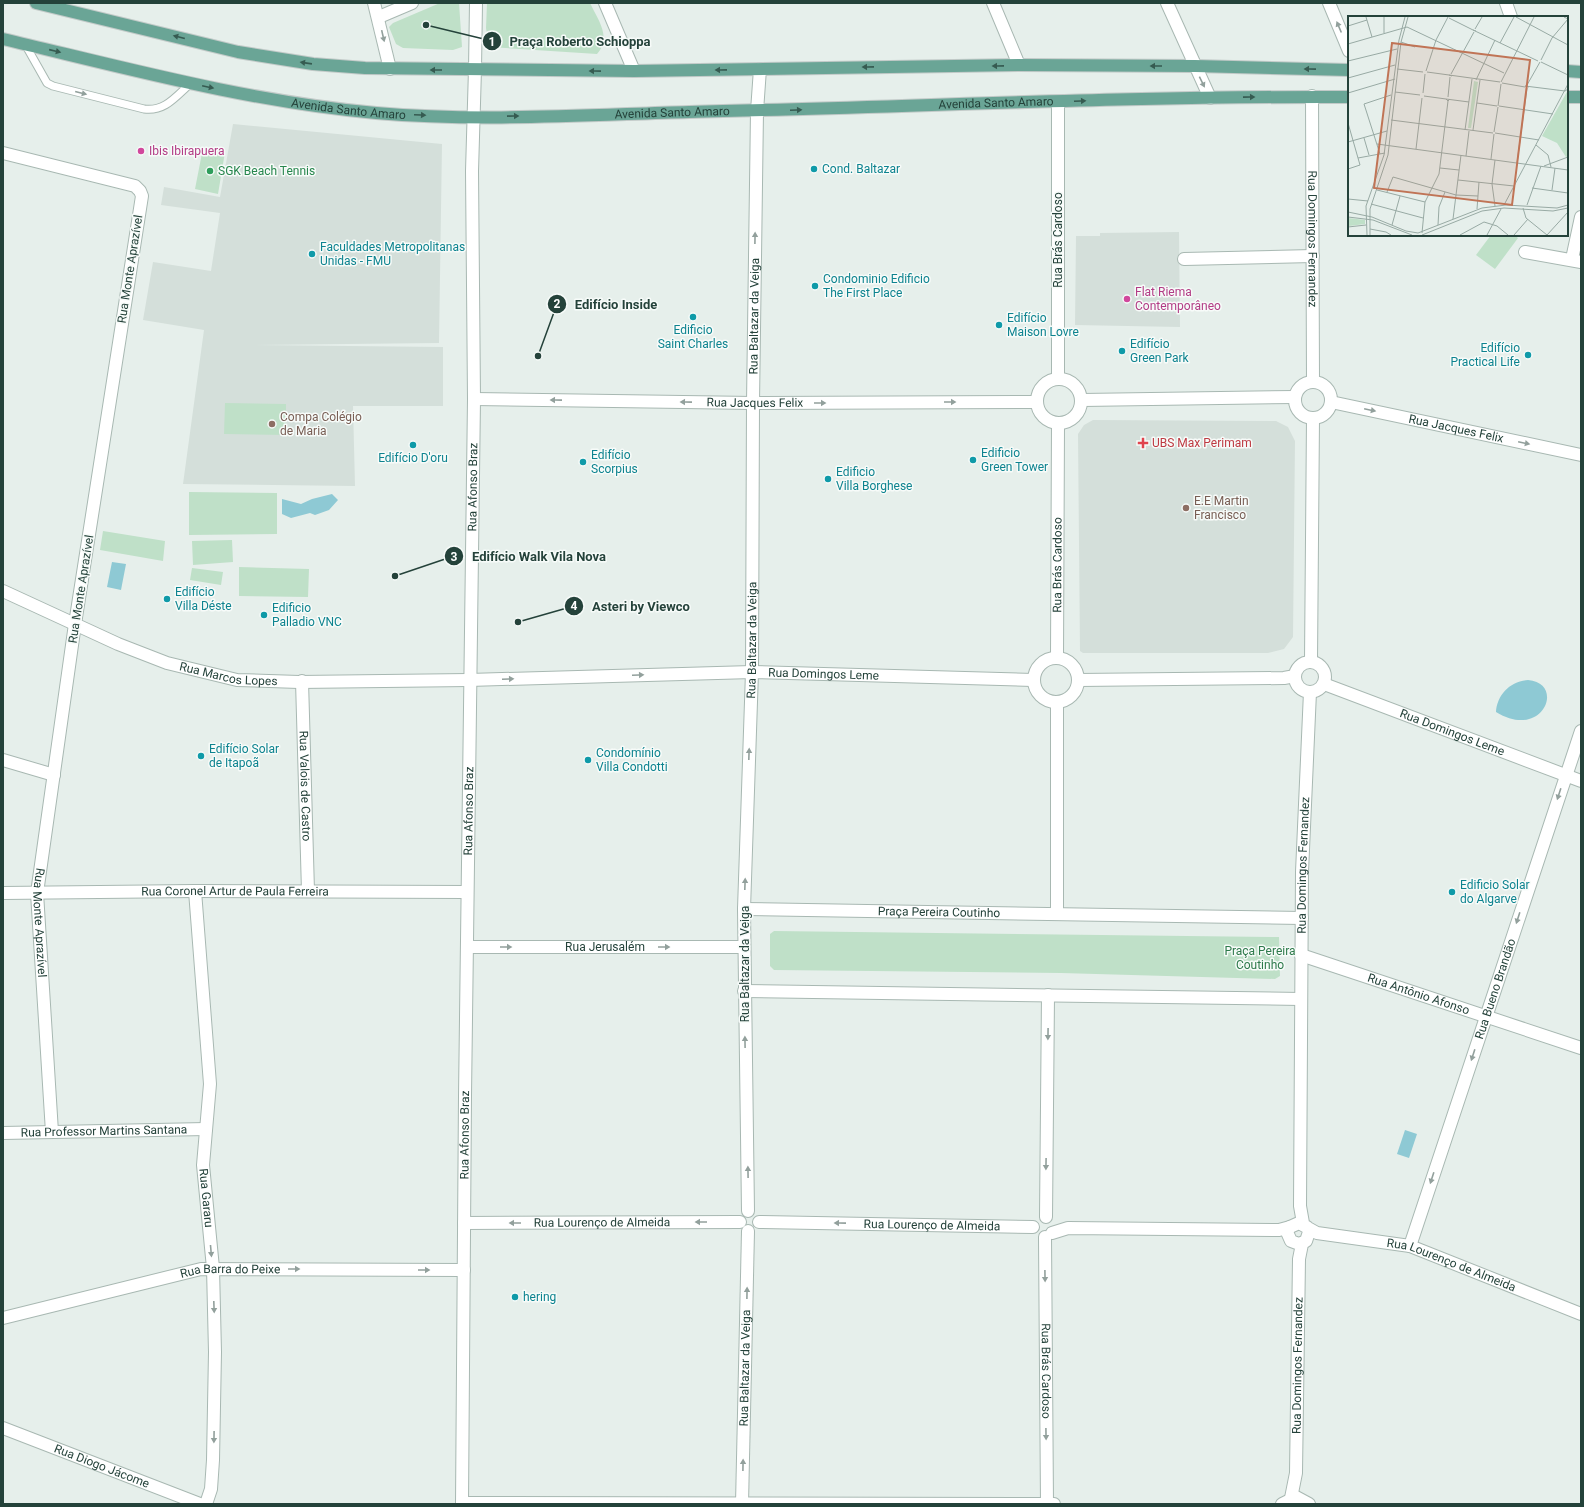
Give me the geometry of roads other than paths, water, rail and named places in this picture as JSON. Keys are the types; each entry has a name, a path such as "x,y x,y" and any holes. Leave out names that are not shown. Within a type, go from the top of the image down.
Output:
{"main road":[{"path":"36,3 245,53 313,64 390,69 634,71 1019,65 1195,66 1348,70"},
{"name":"Avenida Santo Amaro","path":"3,39 232,92 374,112 474,117 757,111 1210,98 1312,96 1348,97"},
{"path":"1568,71 1581,72"},
{"path":"1568,97 1581,97"}],"street":[{"path":"374,3 379,17 390,69"},
{"path":"379,17 412,3"},
{"name":"Rua Afonso Braz","path":"462,1503 469,680 474,399 474,117 476,3"},
{"path":"605,3 634,71"},
{"path":"993,3 1019,65"},
{"path":"1167,3 1210,98"},
{"path":"1329,3 1348,49"},
{"path":"1506,3 1510,16"},
{"name":"Rua Baltazar da Veiga","path":"748,1211 744,910 752,672 753,403 757,111 760,69"},
{"name":"Rua Domingos Fernandez","path":"1312,96 1313,381"},
{"name":"Rua Brás Cardoso","path":"1058,102 1058,379"},
{"name":"Rua Monte Aprazível","path":"3,153 135,186 142,196 75,624 37,893 52,1132"},
{"path":"1525,252 1576,260 1581,217"},
{"path":"1184,259 1313,256"},
{"path":"1058,379 1065,379 1077,387 1082,400 1078,415 1072,420 1058,424 1046,419 1041,414 1037,402 1040,389 1051,380 1058,379"},
{"path":"1313,381 1323,384 1332,397 1332,402 1327,412 1318,418 1313,418 1302,414 1296,403 1295,397 1299,388 1308,382 1313,381"},
{"path":"1082,400 1295,397"},
{"name":"Rua Jacques Felix","path":"474,399 753,403 1037,402"},
{"name":"Rua Jacques Felix","path":"1332,402 1581,456"},
{"path":"1311,661 1313,418"},
{"name":"Rua Brás Cardoso","path":"1057,657 1058,424"},
{"name":"Rua Marcos Lopes","path":"3,591 75,624 167,663 198,672 237,680 469,680"},
{"path":"1057,657 1064,659 1071,664 1076,671 1078,680 1077,688 1072,696 1065,701 1057,702 1047,701 1040,696 1035,689 1033,680 1039,664 1047,659 1057,657"},
{"path":"1311,661 1322,666 1326,678 1324,684 1316,692 1310,692 1299,687 1295,676 1300,665 1311,661"},
{"name":"Rua Domingos Leme","path":"469,680 752,672 1033,680"},
{"path":"1078,680 1284,678 1295,676"},
{"name":"Rua Valois de Castro","path":"302,681 308,891"},
{"name":"Rua Domingos Leme","path":"1324,684 1581,781"},
{"name":"Rua Domingos Fernandez","path":"1295,1501 1299,1258 1298,1233 1300,1206 1301,955 1310,692"},
{"path":"1057,702 1057,914"},
{"name":"Rua Bueno Brandão","path":"1410,1246 1581,731"},
{"path":"3,760 54,775"},
{"name":"Rua Coronel Artur de Paula Ferreira","path":"3,893 195,891 467,892"},
{"name":"Rua Gararu","path":"195,891 210,1084 203,1165 213,1268 215,1352 213,1460 211,1489 206,1504"},
{"name":"Praça Pereira Coutinho","path":"744,910 1302,918"},
{"name":"Rua Jerusalém","path":"467,947 744,948"},
{"name":"Rua Antônio Afonso","path":"1301,955 1581,1048"},
{"path":"744,991 1301,999"},
{"path":"1048,995 1048,1218 1054,1228 1048,1235 1039,1236 1033,1227 1035,1221 1040,1217 1048,1218"},
{"name":"Rua Professor Martins Santana","path":"3,1133 206,1129"},
{"path":"748,1211 754,1212 758,1216 760,1222 758,1227 753,1231 748,1231 741,1226 740,1222 744,1213 748,1211"},
{"name":"Rua Lourenço de Almeida","path":"1048,1218 1068,1228"},
{"name":"Rua Lourenço de Almeida","path":"464,1223 740,1222"},
{"name":"Rua Lourenço de Almeida","path":"760,1222 1033,1227"},
{"name":"Rua Lourenço de Almeida","path":"1048,1235 1068,1228 1298,1233 1410,1246 1581,1314"},
{"name":"Rua Baltazar da Veiga","path":"742,1503 748,1231"},
{"name":"Rua Brás Cardoso","path":"1047,1504 1048,1235"},
{"name":"Rua Barra do Peixe","path":"3,1318 201,1269 464,1270"},
{"name":"Rua Diogo Jácome","path":"3,1428 200,1504"},
{"path":"462,1503 1054,1504"}],"lane":[{"path":"24,44 47,83 53,86 144,109 154,111 162,108 191,83"}],"water":[{"path":"332,494 338,500 329,510 315,515 310,513 291,518 282,514 282,499 301,504 312,499"},
{"path":"112,562 126,564 121,590 107,587"},
{"path":"1528,680 1539,683 1546,690 1547,699 1544,708 1537,715 1526,720 1512,719 1496,712 1499,700 1510,686 1521,681"},
{"path":"1405,1130 1417,1134 1409,1158 1397,1154"}],"place":[{"name":"Praça Roberto Schioppa","path":"426,25"},
{"name":"Ibis Ibirapuera","path":"141,151"},
{"name":"Cond. Baltazar","path":"814,169"},
{"name":"SGK Beach Tennis","path":"210,171"},
{"name":"Faculdades Metropolitanas Unidas - FMU","path":"312,254"},
{"name":"Condominio Edificio The First Place","path":"815,286"},
{"name":"Flat Riema Contemporâneo","path":"1127,299"},
{"name":"Edificio Saint Charles","path":"693,317"},
{"name":"Edifício Maison Lovre","path":"999,325"},
{"name":"Edifício Green Park","path":"1122,351"},
{"name":"Edifício Practical Life","path":"1528,355"},
{"name":"Edifício Inside","path":"538,356"},
{"name":"Compa Colégio de Maria","path":"272,424"},
{"name":"UBS Max Perimam","path":"1143,443"},
{"name":"Edifício D'oru","path":"413,445"},
{"name":"Edificio Green Tower","path":"973,460"},
{"name":"Edifício Scorpius","path":"583,462"},
{"name":"Edificio Villa Borghese","path":"828,479"},
{"name":"E.E Martin Francisco","path":"1186,508"},
{"name":"Edifício Walk Vila Nova","path":"395,576"},
{"name":"Edifício Villa Déste","path":"167,599"},
{"name":"Edificio Palladio VNC","path":"264,615"},
{"name":"Asteri by Viewco","path":"518,622"},
{"name":"Edifício Solar de Itapoã","path":"201,756"},
{"name":"Condomínio Villa Condotti","path":"588,760"},
{"name":"Edificio Solar do Algarve","path":"1452,892"},
{"name":"hering","path":"515,1297"}]}
